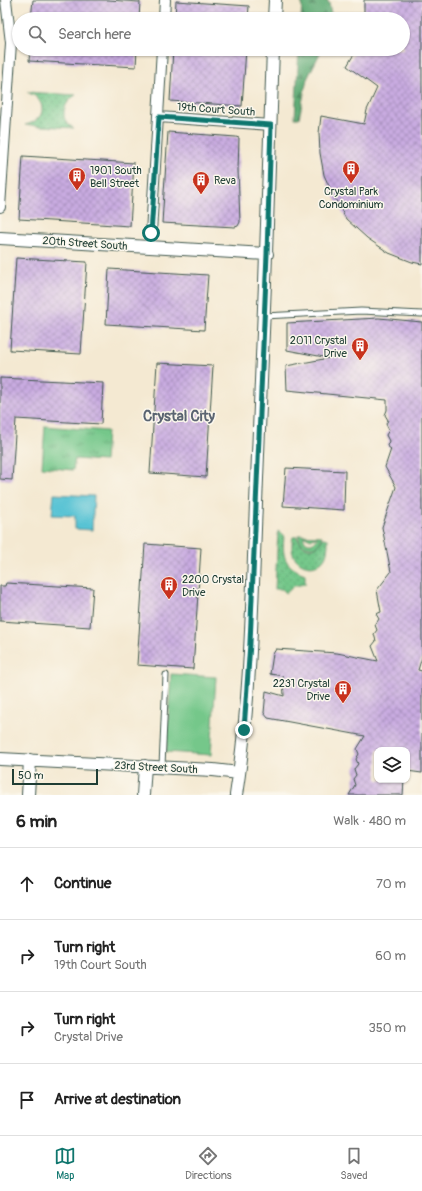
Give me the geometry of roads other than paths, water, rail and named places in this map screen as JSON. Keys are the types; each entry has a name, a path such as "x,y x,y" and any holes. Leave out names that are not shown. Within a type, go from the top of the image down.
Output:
{"street":[{"path":"0,207 11,43 6,0"},
{"path":"164,12 165,0"},
{"path":"274,12 275,0"},
{"path":"151,233 162,56"},
{"path":"236,795 243,752 249,658 267,254 273,56"},
{"name":"19th Court South","path":"159,117 271,125"},
{"name":"20th Street South","path":"0,238 267,254"},
{"name":"23rd Street South","path":"0,759 145,766 239,773"},
{"path":"28,795 30,760"},
{"path":"143,795 145,766"}],"lane":[{"path":"264,316 362,311 422,314"},
{"path":"162,767 166,675"}],"water":[{"path":"54,494 94,496 92,530 75,529 75,516 52,515"}],"place":[{"name":"Crystal Park Condominium","path":"351,184"},
{"name":"1901 South Bell Street","path":"77,191"},
{"name":"Reva","path":"201,195"},
{"name":"2011 Crystal Drive","path":"360,361"},
{"name":"2200 Crystal Drive","path":"169,600"},
{"name":"2231 Crystal Drive","path":"343,704"}],"district":[{"name":"Crystal City","path":"179,416"}]}
